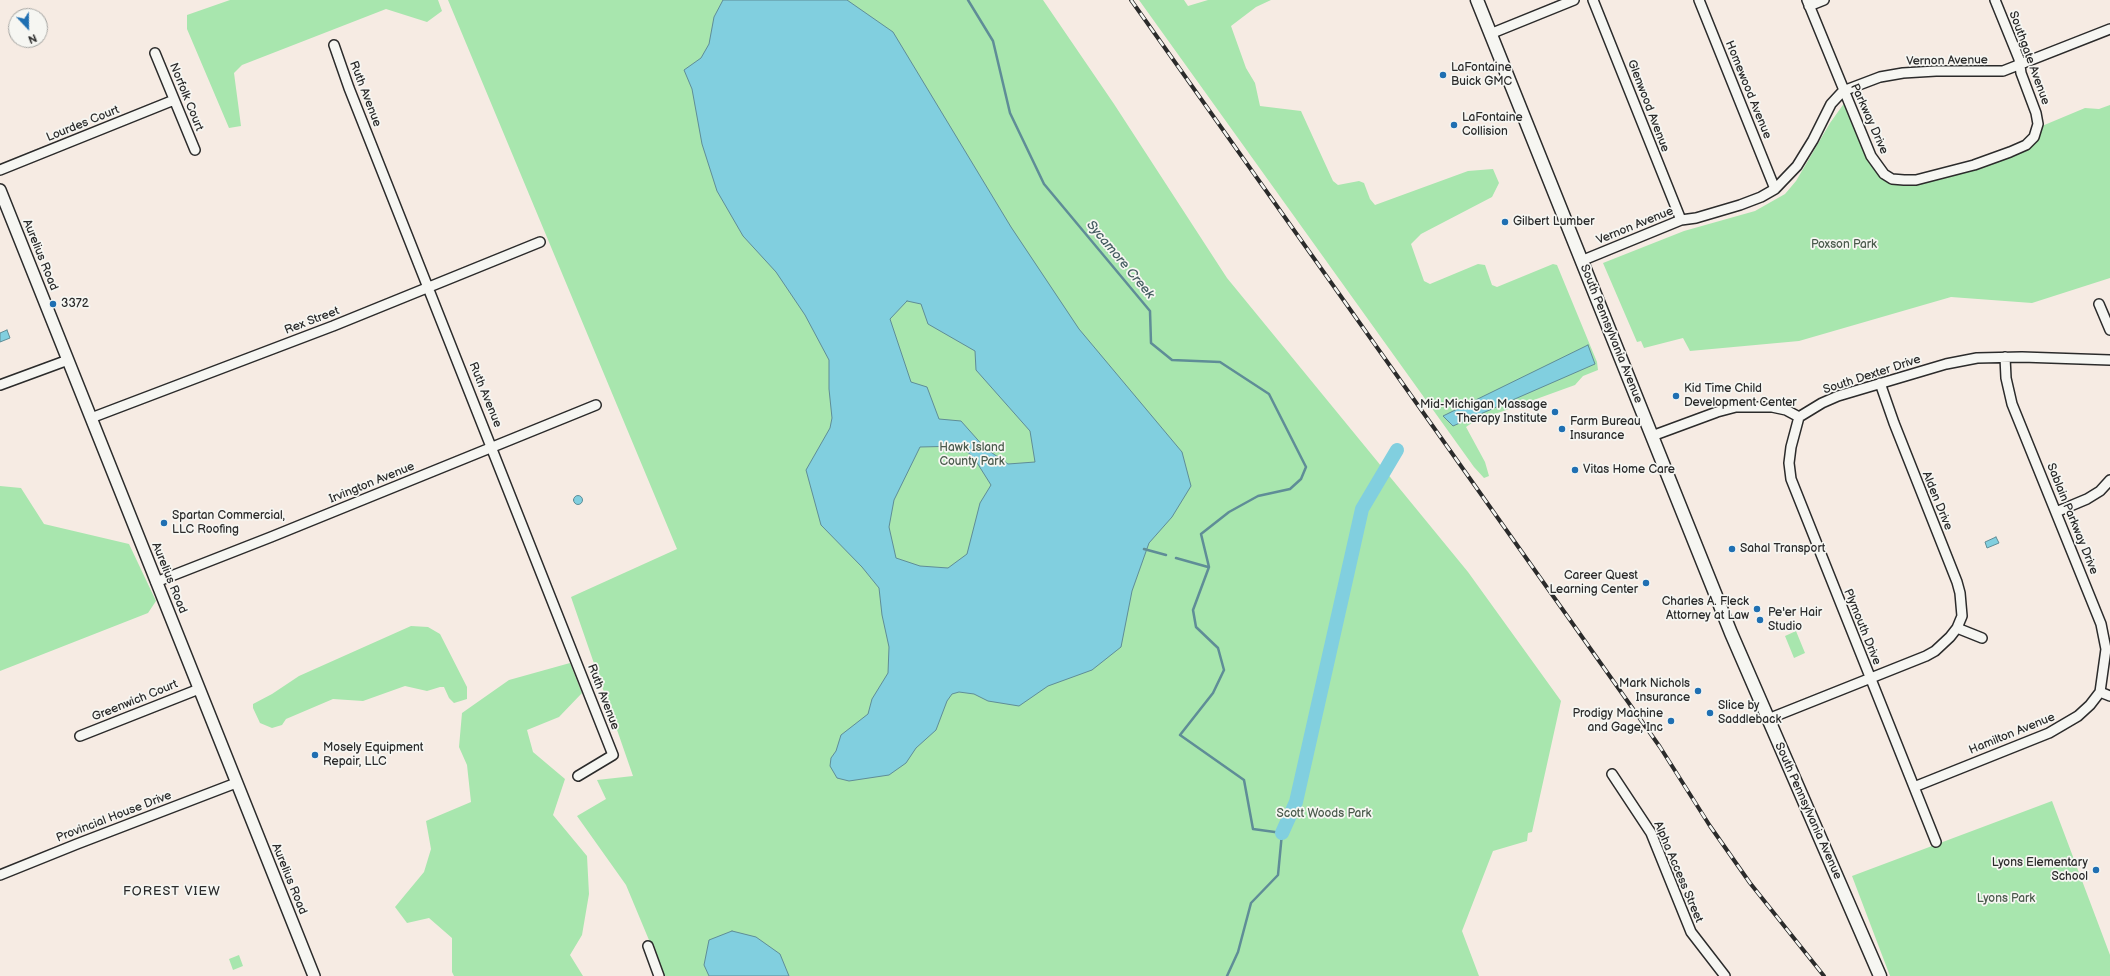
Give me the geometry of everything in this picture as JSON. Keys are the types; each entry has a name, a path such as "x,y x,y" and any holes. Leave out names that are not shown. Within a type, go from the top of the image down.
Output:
{"main road":[{"name":"South Pennsylvania Avenue","path":"1476,0 1731,633 1880,976"}],"street":[{"path":"1490,34 1574,0"},
{"name":"Glenwood Avenue","path":"1594,0 1682,220"},
{"name":"Homewood Avenue","path":"1699,0 1775,189"},
{"path":"1808,3 1824,0"},
{"name":"Southgate Avenue","path":"1995,0 2020,66 2021,74 2036,113 2038,124"},
{"name":"Parkway Drive","path":"1808,3 1871,156 1884,174 1892,179 1916,180 1974,165 2010,152 2026,145 2034,137 2038,124"},
{"name":"Vernon Avenue","path":"1581,261 1682,220 1696,218 1740,206 1775,189 1797,166 1813,140 1831,104 1843,91 1880,78 1902,73 1936,71 2003,71 2020,66 2110,29"},
{"name":"Ruth Avenue","path":"334,44 351,94 493,448 613,755 578,776"},
{"name":"Norfolk Court","path":"155,53 195,150"},
{"name":"Lourdes Court","path":"0,170 174,100"},
{"name":"Aurelius Road","path":"0,190 314,976"},
{"name":"Rex Street","path":"91,418 333,326 540,242"},
{"path":"2100,304 2110,330"},
{"name":"South Dexter Drive","path":"1799,417 1822,403 1838,396 1946,364 1977,358 2005,357 2110,360"},
{"name":"Sablain Parkway Drive","path":"2005,357 2006,378 2012,404 2104,636 2106,662 2100,692"},
{"path":"0,386 68,360"},
{"name":"Alden Drive","path":"1768,718 1935,651 1957,628 1962,616 1962,606 1957,582 1894,423 1880,383"},
{"name":"Irvington Avenue","path":"156,582 493,448 596,405"},
{"path":"1652,436 1717,412 1736,407 1772,407 1786,410 1799,417"},
{"name":"Plymouth Drive","path":"1799,417 1791,447 1789,463 1790,479 1936,842"},
{"path":"2056,512 2087,499 2100,491 2110,480"},
{"path":"1957,628 1982,638"},
{"name":"Greenwich Court","path":"80,736 199,688"},
{"path":"2100,692 2110,696"},
{"name":"Hamilton Avenue","path":"1914,787 2049,733 2078,716 2090,705 2100,692"},
{"name":"Alpha Access Street","path":"1612,774 1651,833 1691,932 1726,976"},
{"name":"Provincial House Drive","path":"0,875 236,783"},
{"path":"648,946 659,976"}],"green space":[{"path":"230,0 438,0 442,11 427,22 386,9 242,65 234,73 241,126 229,128 187,29 187,15"},
{"name":"Hawk Island County Park","path":"448,0 1043,0 1114,104 1227,278 1468,572 1561,701 1532,832 1528,833 1527,841 1493,851 1462,931 1479,976 664,976 626,885 577,816 606,799 597,780 633,776 571,597 677,549"},
{"path":"1139,0 1184,0 1188,6 1208,0 1271,0 1256,7 1231,26 1246,68 1255,83 1260,106 1301,111 1333,181 1338,185 1359,181 1364,183 1370,199 1375,205 1468,171 1493,169 1499,183 1492,197 1421,234 1411,244 1424,281 1430,284 1478,264 1485,265 1492,285 1497,287 1553,264 1557,265 1597,362 1598,370 1583,376 1575,385 1473,422 1466,427 1485,462 1489,476 1484,478 1474,467"},
{"name":"Poxson Park","path":"1845,102 1878,174 1897,184 2032,143 2042,126 2085,108 2099,109 2110,105 2110,278 2032,303 1951,297 1799,341 1690,351 1683,338 1644,348 1641,341 1637,342 1603,263 1684,231 1755,211 1785,194 1796,181 1830,123"},
{"path":"0,486 21,488 44,524 129,544 156,601 148,613 0,671"},
{"path":"411,626 428,627 440,634 467,687 467,699 454,703 449,698 444,687 427,691 405,686 363,701 333,699 286,719 282,725 272,728 260,723 253,708 253,704 272,694 299,676"},
{"path":"1796,631 1805,653 1794,658 1785,636"},
{"path":"570,663 582,693 559,717 527,730 533,752 565,779 553,815 587,856 589,894 582,935 570,955 583,976 454,976 452,972 452,938 429,918 407,923 395,907 424,872 431,849 426,821 471,802 467,765 459,747 462,713 509,680"},
{"name":"Lyons Park","path":"2052,801 2110,955 2110,976 1890,976 1852,876"},
{"path":"239,955 243,966 233,970 229,959"}],"water":[{"path":"723,0 847,0 893,32 1011,227 1079,329 1182,452 1191,486 1172,517 1149,543 1132,591 1121,647 1092,670 1048,686 1019,706 988,701 974,694 959,692 952,694 947,701 936,730 916,748 906,763 889,775 849,781 837,778 830,766 831,758 836,751 841,735 868,714 872,699 888,673 889,647 882,615 879,588 862,567 821,525 806,470 830,428 832,418 829,389 829,360 805,315 776,272 743,236 717,191 702,144 692,89 684,70 701,58 709,44 714,17","holes":["907,301 921,304 928,324 975,351 976,370 1030,431 1035,462 1008,464 985,448 961,421 939,419 927,387 911,382 890,319","961,446 974,458 991,485 980,503 967,554 948,568 920,566 896,558 889,527 894,500 920,447"]},
{"path":"7,330 10,338 0,342 0,333"},
{"path":"1588,345 1595,364 1453,426 1443,416"},
{"path":"578,495 583,500 578,505 573,500"},
{"path":"1996,537 1999,543 1987,548 1985,542"},
{"path":"732,931 756,937 780,954 789,976 709,976 704,965 709,940"}],"waterway":[{"name":"Sycamore Creek","path":"968,0 993,41 1010,113 1044,184 1150,311 1151,343 1172,360 1220,362 1269,394 1306,467 1301,479 1290,489 1258,496 1229,512 1201,534 1209,567 1193,610 1196,627 1218,648 1224,670 1213,693 1180,735 1244,780 1253,829 1282,833 1278,875 1251,903 1238,952 1227,976"},
{"path":"1282,833 1296,802 1362,509 1397,450"},
{"path":"1144,549 1166,555"},
{"path":"1176,558 1208,567"}],"railway":[{"path":"1131,0 1660,747 1710,826 1750,883 1824,976"}],"place":[{"name":"LaFontaine Buick GMC","path":"1443,75"},
{"name":"LaFontaine Collision","path":"1454,125"},
{"name":"Gilbert Lumber","path":"1505,222"},
{"name":"3372","path":"53,304"},
{"name":"Kid Time Child Development Center","path":"1676,396"},
{"name":"Mid-Michigan Massage Therapy Institute","path":"1555,412"},
{"name":"Farm Bureau Insurance","path":"1562,429"},
{"name":"Vitas Home Care","path":"1575,470"},
{"name":"Spartan Commercial, LLC Roofing","path":"164,523"},
{"name":"Sahal Transport","path":"1732,549"},
{"name":"Career Quest Learning Center","path":"1646,583"},
{"name":"Charles A. Fleck Attorney at Law","path":"1757,609"},
{"name":"Pe'er Hair Studio","path":"1760,620"},
{"name":"Mark Nichols Insurance","path":"1698,691"},
{"name":"Slice by Saddleback","path":"1710,713"},
{"name":"Prodigy Machine and Gage, Inc","path":"1671,721"},
{"name":"Mosely Equipment Repair, LLC","path":"315,755"},
{"name":"Lyons Elementary School","path":"2096,870"}],"district":[{"name":"FOREST VIEW","path":"172,892"}],"park label":[{"name":"Scott Woods Park","path":"1324,814"}]}
